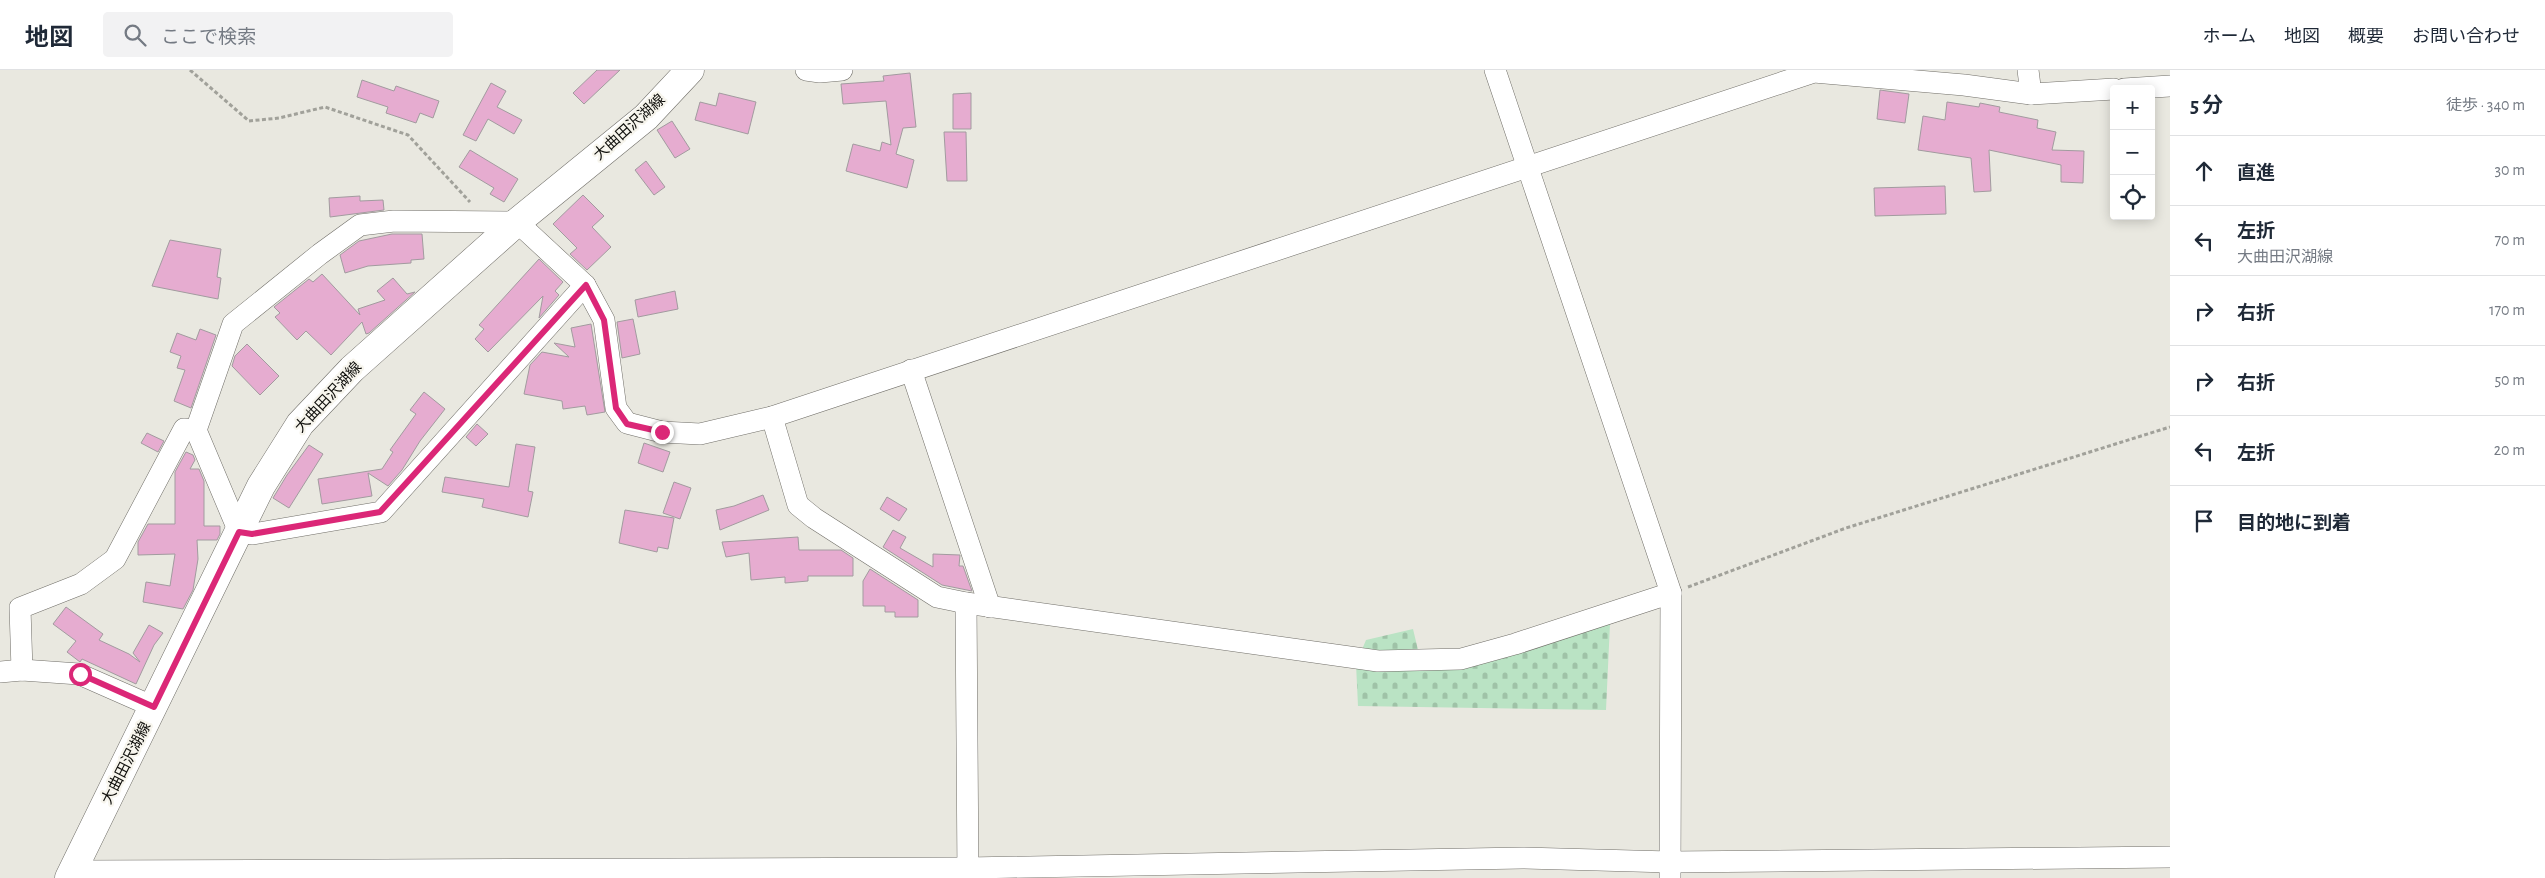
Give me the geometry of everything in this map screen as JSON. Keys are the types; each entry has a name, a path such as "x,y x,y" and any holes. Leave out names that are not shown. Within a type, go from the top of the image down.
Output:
{"main road":[{"name":"大曲田沢湖線","path":"70,874 154,707 261,486 300,424 352,369 516,222 646,117 690,70"}],"street":[{"path":"806,70 820,72 842,70"},
{"path":"1495,70 1671,594 1670,870"},
{"path":"2028,70 2031,94"},
{"path":"586,285 380,512 252,534 239,532 196,430 233,324 320,254 360,225 394,221 516,222 586,285 604,320 616,408 627,424 662,432 700,434 772,416 1814,72 1964,85 2031,94 2110,89"},
{"path":"2155,87 2170,86"},
{"path":"911,370 990,607"},
{"path":"772,416 798,505 814,518 937,597 966,603 1378,661 1462,659 1671,594"},
{"path":"22,670 20,608 81,584 115,559 184,429 196,430"},
{"path":"966,603 968,873"},
{"path":"0,672 22,670 80,674 154,707"},
{"path":"70,874 968,873 1523,858 1670,870 2170,857"}],"path":[{"path":"190,70 249,121 279,118 325,107 408,135 473,205"},
{"path":"1671,594 1846,528 2170,427"}],"green space":[{"path":"1610,624 1606,710 1358,706 1356,664 1366,640 1413,629 1419,654 1456,653"}],"building":[{"path":"597,70 620,70 584,104 573,93"},
{"path":"910,73 916,127 903,128 896,154 914,160 907,188 846,171 853,144 880,151 882,142 891,145 886,101 843,104 841,84 884,81 883,76"},
{"path":"362,80 394,91 396,86 439,101 433,118 420,113 416,123 386,113 388,107 357,97"},
{"path":"491,83 506,91 497,107 522,120 514,134 488,119 476,141 463,135"},
{"path":"1880,90 1909,94 1905,123 1877,119"},
{"path":"719,93 756,102 748,134 695,120 700,102 716,106"},
{"path":"971,93 971,129 953,129 953,94"},
{"path":"1947,102 1979,107 1980,103 2000,107 1999,112 2038,120 2037,128 2056,132 2052,150 2084,151 2083,183 2061,182 2061,165 1989,150 1991,191 1974,192 1971,158 1918,150 1923,116 1945,120"},
{"path":"672,121 690,149 675,158 657,130"},
{"path":"944,132 966,132 967,181 947,181"},
{"path":"470,150 518,179 504,202 490,194 494,188 459,167"},
{"path":"646,161 665,187 654,195 635,170"},
{"path":"1945,186 1946,214 1875,216 1874,188"},
{"path":"583,195 604,216 592,227 611,247 587,270 570,254 577,248 553,224"},
{"path":"360,196 360,201 383,200 384,210 330,217 329,198"},
{"path":"392,234 422,234 424,259 411,260 411,263 368,266 345,273 340,255 359,241"},
{"path":"170,240 221,249 217,277 221,278 218,299 152,286"},
{"path":"539,259 563,282 555,291 559,295 539,318 543,296 488,352 475,339 484,329 479,325"},
{"path":"322,274 360,315 358,309 385,300 377,291 393,278 407,294 415,292 369,333 366,334 362,322 331,355 306,331 297,340 275,317 280,313 274,307 309,279 313,282"},
{"path":"675,291 678,309 638,317 635,300"},
{"path":"633,319 640,354 622,358 617,322"},
{"path":"591,324 605,412 587,415 585,406 563,409 562,401 524,394 530,365 542,352 569,357 554,343 575,347 571,328"},
{"path":"200,329 216,335 191,408 174,401 185,370 177,368 181,356 170,352 177,333 196,340"},
{"path":"247,344 279,376 260,395 232,366 235,356"},
{"path":"424,392 445,409 420,441 402,470 388,486 368,473 372,496 322,504 318,479 382,469 393,452 390,450 416,414 410,410"},
{"path":"477,424 488,434 476,446 466,437"},
{"path":"147,433 164,441 158,452 141,443"},
{"path":"644,443 670,452 663,472 638,463"},
{"path":"516,444 535,447 528,491 533,492 528,517 482,507 484,499 442,492 445,477 509,487"},
{"path":"309,445 323,454 289,508 273,498"},
{"path":"186,452 193,455 195,460 190,469 199,469 204,481 204,526 220,526 220,534 217,540 197,540 198,559 193,590 183,609 143,602 146,582 170,586 175,554 138,555 138,542 148,524 175,524 175,472"},
{"path":"674,482 691,488 680,519 663,513"},
{"path":"763,495 769,510 720,530 716,510 734,506"},
{"path":"887,497 907,509 899,521 880,509"},
{"path":"625,510 674,518 668,549 658,547 657,552 619,543"},
{"path":"893,530 906,537 900,548 933,567 933,554 960,555 959,566 963,566 972,591 942,585 883,547"},
{"path":"798,537 799,550 841,550 853,558 853,576 808,576 808,581 785,583 785,577 751,580 749,553 726,557 722,542"},
{"path":"870,569 918,600 918,617 895,617 895,612 885,612 885,606 863,606 863,581"},
{"path":"66,607 103,634 99,640 129,654 140,662 133,653 149,625 163,633 154,645 136,684 82,659 80,662 67,652 76,641 53,624"}],"route":[{"path":"80,674 154,707 239,532 252,534 380,512 392,502 586,285 604,320 616,408 627,424 662,432"}]}
